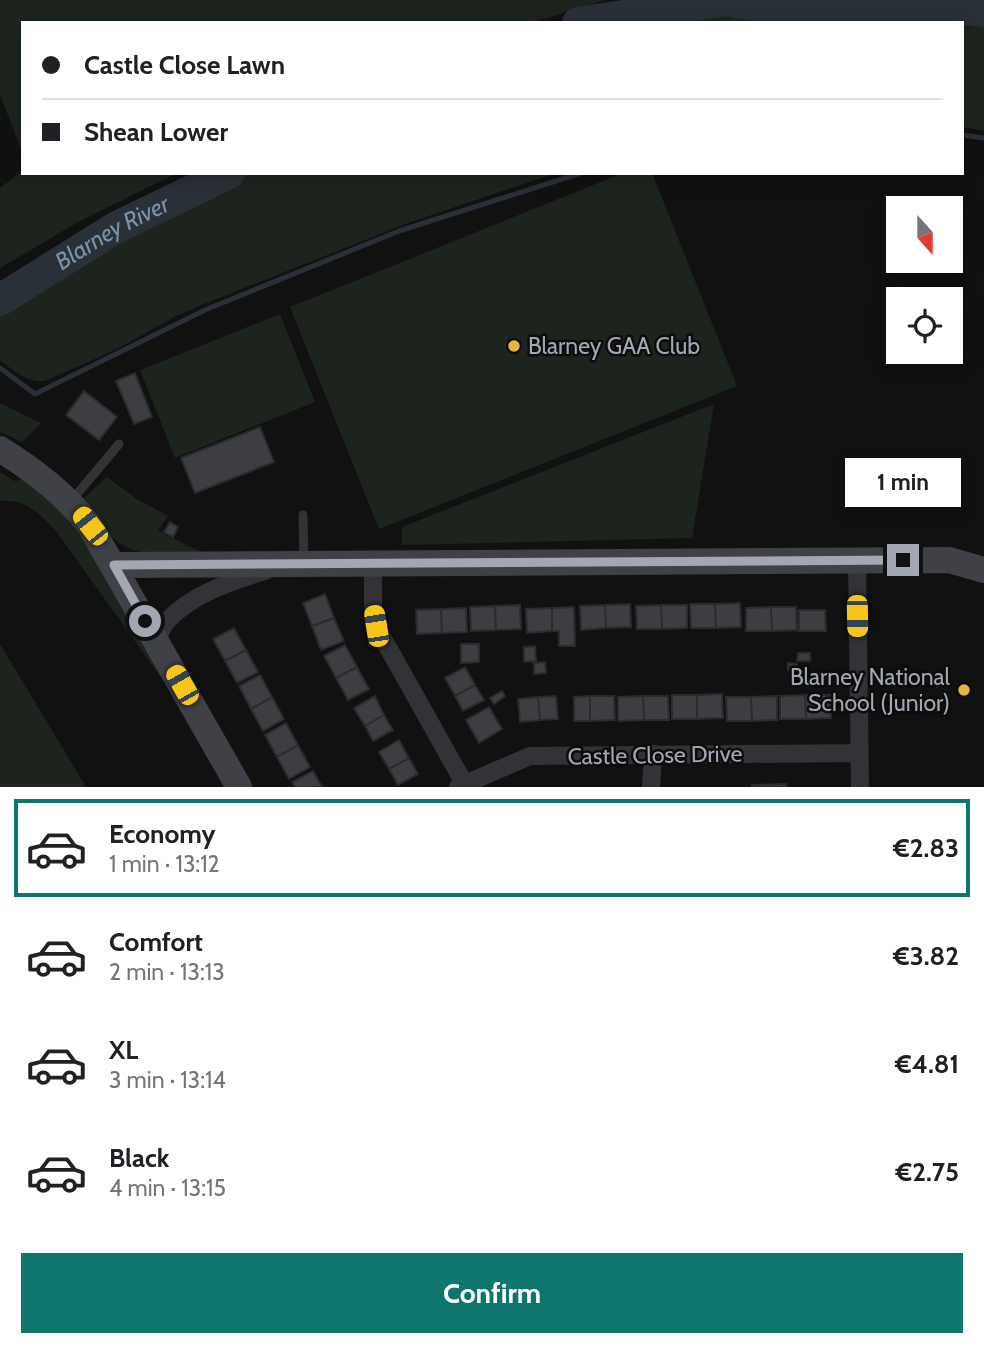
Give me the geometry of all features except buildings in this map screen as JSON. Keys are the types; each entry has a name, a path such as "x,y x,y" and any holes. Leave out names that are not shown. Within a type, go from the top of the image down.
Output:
{"street":[{"path":"0,449 26,465 71,501 90,526 239,787"},
{"path":"857,560 860,787"},
{"path":"114,565 949,560 984,570"},
{"path":"373,564 376,626 461,785"},
{"path":"156,640 167,621 193,600 232,581 295,565"},
{"name":"Castle Close Drive","path":"461,785 530,756 859,753"},
{"path":"651,787 653,754"}],"lane":[{"path":"71,501 119,444"},
{"path":"295,565 303,514"}],"shaded area":[{"path":"0,0 605,0 537,21 21,21 21,149 0,95"},
{"path":"758,0 984,0 984,8 931,3 835,6"},
{"path":"716,13 884,13 984,17 984,131 964,127 964,21 661,21"},
{"path":"21,172 21,175 173,175 78,222 0,268 0,188"},
{"path":"238,175 550,175 408,223 204,304 176,316 115,350 45,381 27,378 0,360 0,308 115,239"},
{"name":"Blarney GAA Club","path":"618,175 653,175 737,386 379,529 290,307"},
{"path":"280,314 315,402 175,458 140,370"},
{"path":"0,403 41,423 22,442 0,432"},
{"path":"714,404 692,538 402,545 402,527"},
{"path":"0,472 14,481 23,479 65,513 90,548 166,678 160,676 56,531 38,513 24,505 0,501"},
{"path":"107,477 137,499 168,516 158,531 201,552 144,552 119,543 108,533 84,498"},
{"path":"0,644 86,787 0,787"}],"waterway":[{"name":"Blarney River","path":"591,21 727,0 775,7 920,5 984,11"},
{"path":"964,135 984,138"},
{"name":"Blarney River","path":"0,300 115,228 225,175"},
{"path":"0,368 35,394 205,310 399,231 575,175"}],"place":[{"name":"Blarney GAA Club","path":"514,346"},
{"name":"Blarney National School (Junior)","path":"964,690"}],"route":[{"path":"145,621 114,565 903,560"}]}
